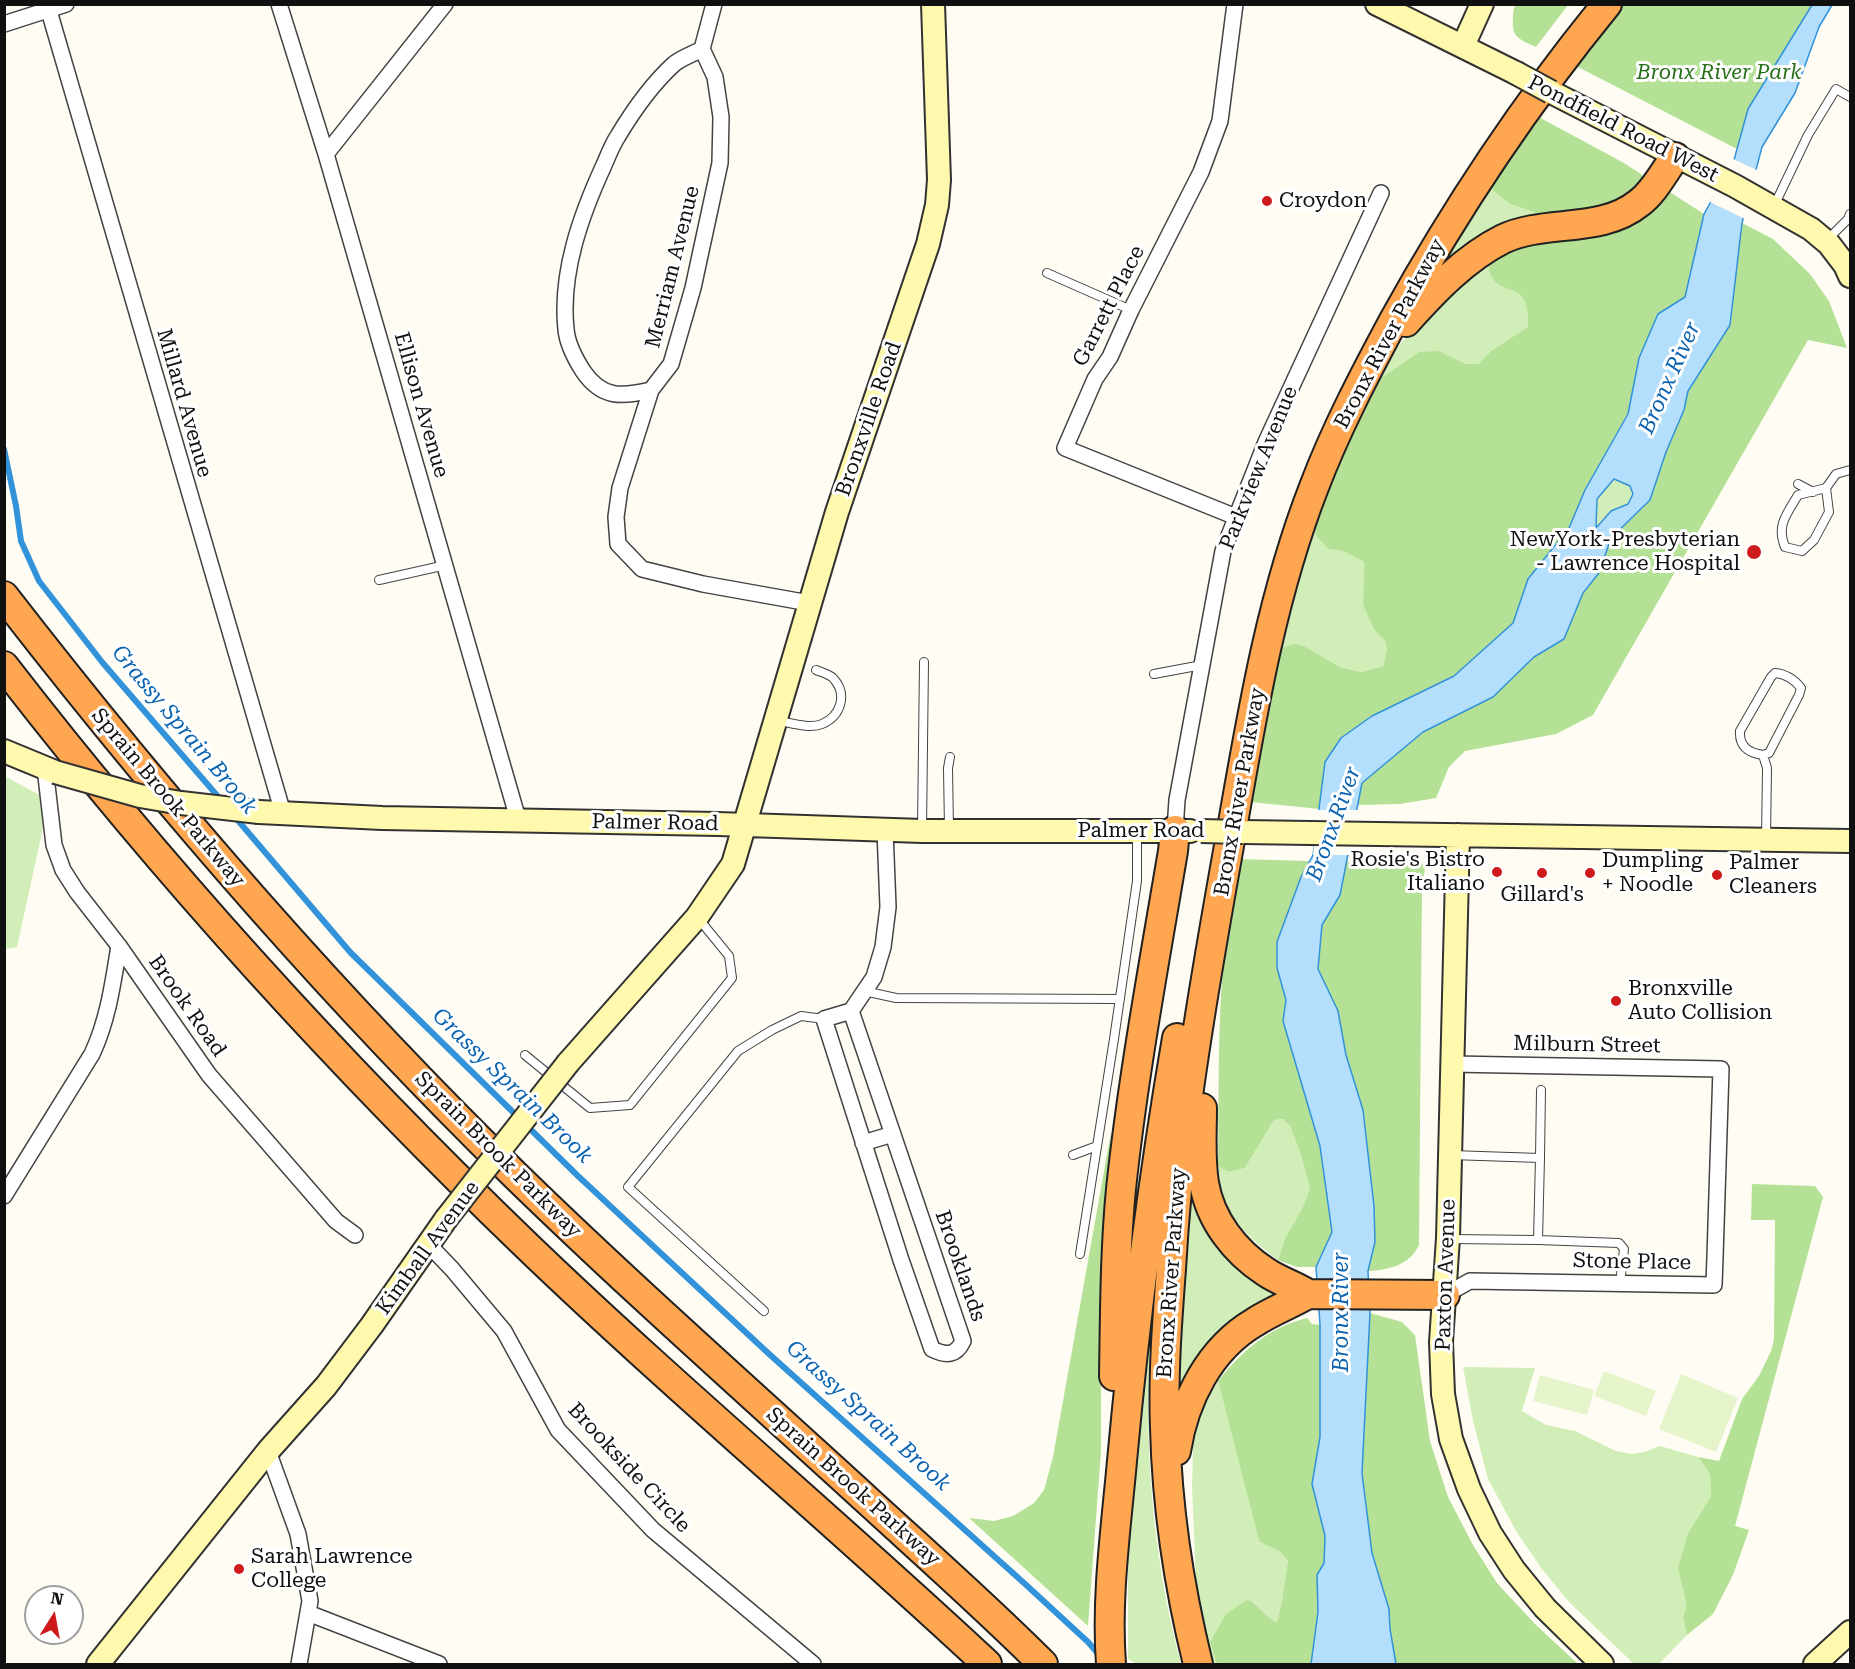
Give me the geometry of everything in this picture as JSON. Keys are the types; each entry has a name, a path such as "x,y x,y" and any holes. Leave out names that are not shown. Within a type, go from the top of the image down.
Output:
{"highway":[{"name":"Bronx River Parkway","path":"1111,1665 1110,1609 1139,1295 1169,1084 1239,691 1272,552 1309,450 1339,385 1388,292 1482,141 1583,4"},
{"name":"Bronx River Parkway","path":"1198,1665 1180,1578 1169,1498 1164,1406 1168,1305 1181,1147 1202,1004 1253,716 1282,586 1313,488 1374,357 1432,254 1482,173 1541,88 1606,4"},
{"path":"1374,357 1439,287 1474,257 1520,233 1608,219 1631,209 1647,195 1675,157"},
{"name":"Sprain Brook Parkway","path":"4,596 130,754 213,853 299,951 413,1072 607,1262 939,1565 1043,1665"},
{"name":"Sprain Brook Parkway","path":"4,666 99,786 185,888 428,1149 537,1256 987,1665"},
{"path":"1117,1518 1113,1386 1116,1263 1121,1191 1135,1080 1173,851 1188,831"},
{"path":"1202,1004 1204,1185 1214,1215 1245,1257 1266,1272 1308,1294 1445,1295"},
{"path":"1169,1498 1182,1424 1187,1406 1201,1376 1224,1347 1253,1323 1308,1294"}],"street":[{"path":"4,24 48,7 66,4"},
{"name":"Ellison Avenue","path":"279,4 326,154 518,819"},
{"path":"326,154 445,4"},
{"path":"651,390 627,396 610,393 592,383 577,362 566,331 565,293 573,249 592,191 617,138 646,96 675,63 702,49 714,4"},
{"name":"Bronxville Road","path":"743,825 837,512 928,244 937,205 939,180 933,4"},
{"name":"Garrett Place","path":"1235,4 1220,121 1201,172 1131,310 1110,357 1095,379 1065,448 1236,517"},
{"name":"Pondfield Road West","path":"1377,4 1774,207 1811,229 1826,241 1851,276"},
{"path":"1462,46 1481,5"},
{"name":"Millard Avenue","path":"48,7 283,813"},
{"name":"Merriam Avenue","path":"702,49 715,77 722,117 720,163 693,288 671,364 651,390 620,488 616,517 618,544 642,569 703,584 809,603"},
{"name":"Parkview Avenue","path":"1188,831 1177,800 1204,664 1223,551 1266,442 1381,193"},
{"name":"Palmer Road","path":"4,751 50,770 140,796 259,812 382,818 518,819 922,831 1188,831 1851,841"},
{"name":"Brook Road","path":"50,770 54,845 63,870 77,892 120,945 209,1075 336,1221 355,1235"},
{"name":"Kimball Avenue","path":"98,1665 268,1451 326,1386 428,1243 568,1063 697,917 733,864 743,825"},
{"path":"824,1019 851,1011 874,976 883,947 888,907 885,830"},
{"name":"Paxton Avenue","path":"1458,835 1448,1238 1442,1342 1443,1394 1451,1439 1468,1489 1490,1533 1514,1570 1545,1608 1602,1665"},
{"path":"4,1196 92,1054 101,1034 111,996 120,945"},
{"name":"Brooklands","path":"824,1019 932,1349 950,1355 960,1349 963,1341 851,1011"},
{"name":"Milburn Street","path":"1452,1064 1721,1069"},
{"name":"Stone Place","path":"1445,1295 1470,1281 1714,1284 1721,1069"},
{"path":"863,1143 893,1134"},
{"name":"Brookside Circle","path":"428,1243 504,1331 558,1430 653,1530 813,1665"},
{"path":"268,1451 298,1534 310,1601 299,1665"},
{"path":"308,1613 439,1665"},
{"path":"1815,1665 1851,1633"},
{"path":"1843,1665 1851,1633"}],"lane":[{"path":"1774,207 1808,135 1836,89 1851,97"},
{"path":"1826,241 1851,214"},
{"path":"1047,273 1131,310"},
{"path":"1826,488 1829,512 1814,540 1802,551 1785,548 1780,536 1783,520 1798,495 1826,488 1836,474 1851,470"},
{"path":"1798,484 1813,492"},
{"path":"378,580 446,565"},
{"path":"922,831 924,662"},
{"path":"1154,674 1204,664"},
{"path":"775,720 805,726 820,725 833,718 840,708 841,692 832,677 816,670"},
{"path":"1775,673 1783,674 1796,681 1801,688 1800,696 1769,753 1763,755 1755,754 1745,748 1739,739 1740,731 1771,677 1775,673"},
{"path":"1763,755 1767,768 1766,840"},
{"path":"949,831 948,768 950,757"},
{"path":"1080,1254 1137,881 1137,831"},
{"path":"525,1055 590,1108 630,1106 732,978 729,956 697,917"},
{"path":"864,991 896,998 1120,999"},
{"path":"764,1311 628,1187 738,1051 772,1030 801,1016 824,1019"},
{"path":"1538,1240 1541,1090"},
{"path":"1073,1155 1097,1146"},
{"path":"1450,1155 1540,1158"},
{"path":"1448,1238 1619,1243 1624,1249 1620,1284"}],"green space":[{"path":"1516,4 1568,5 1536,47 1515,34 1513,11"},
{"name":"Bronx River Park","path":"1623,5 1812,5 1748,109 1737,149 1574,65"},
{"path":"1535,115 1624,163 1646,180 1611,210 1545,216 1510,204 1493,191 1491,177"},
{"path":"1491,177 1493,191 1510,204 1545,216 1440,269 1448,249"},
{"path":"1665,189 1704,214 1685,297 1658,314 1639,358 1628,413 1585,490 1569,528 1528,579 1513,623 1454,676 1372,716 1325,762 1320,809 1250,802 1281,648 1295,644 1306,647 1340,667 1361,672 1383,666 1387,650 1385,641 1374,630 1363,605 1364,562 1343,551 1328,549 1316,535 1312,524 1370,386 1419,352 1439,351 1466,364 1478,364 1491,351 1528,327 1528,311 1525,301 1514,291 1495,281 1489,271 1488,254"},
{"path":"1742,223 1773,239 1810,274 1829,301 1847,348 1808,340 1593,715 1556,734 1465,751 1449,767 1436,798 1400,804 1358,805 1362,783 1423,732 1493,697 1534,657 1564,638 1583,593 1599,573 1611,538 1650,500 1666,452 1684,410 1688,391 1730,325"},
{"path":"1488,254 1498,283 1519,294 1526,303 1529,327 1491,351 1478,364 1466,364 1439,351 1370,386 1396,349 1443,294"},
{"path":"1614,479 1630,486 1633,494 1628,504 1611,511 1596,529 1597,499"},
{"path":"1312,524 1328,549 1343,551 1364,562 1363,605 1374,630 1385,641 1387,650 1383,666 1361,672 1340,667 1306,647 1281,648 1293,590"},
{"path":"4,776 49,800 17,947 5,949"},
{"path":"1238,859 1309,861 1277,942 1277,968 1286,1000 1283,1021 1320,1146 1332,1232 1316,1267 1297,1267 1278,1260 1285,1238 1302,1209 1310,1189 1290,1126 1283,1119 1274,1120 1245,1168 1228,1172 1218,1166 1219,1042 1224,949"},
{"path":"1346,862 1422,862 1425,870 1422,886 1419,1245 1404,1262 1384,1269 1368,1271 1375,1242 1346,1055 1338,1011 1318,969 1322,925 1340,895"},
{"path":"1283,1119 1290,1126 1310,1189 1302,1209 1285,1238 1278,1260 1261,1247 1232,1215 1221,1192 1218,1166 1228,1172 1245,1168 1274,1120"},
{"path":"1111,1132 1101,1312 1101,1451 1088,1626 969,1518 994,1521 1013,1516 1034,1503 1044,1490 1053,1457"},
{"path":"1752,1184 1815,1186 1823,1197 1735,1526 1749,1530 1733,1575 1713,1614 1687,1635 1683,1618 1686,1607 1685,1597 1678,1568 1688,1533 1711,1496 1710,1474 1698,1457 1719,1461 1742,1399 1759,1376 1774,1339 1775,1220 1751,1220"},
{"path":"1193,1192 1283,1292 1180,1390 1179,1315 1187,1196"},
{"path":"1370,1313 1402,1322 1415,1335 1430,1441 1448,1497 1473,1545 1497,1583 1535,1624 1578,1664 1396,1664 1389,1609 1372,1553 1362,1473"},
{"path":"1307,1318 1312,1324 1320,1325 1320,1437 1312,1484 1325,1536 1324,1563 1317,1575 1318,1612 1311,1664 1217,1664 1210,1642 1226,1614 1247,1600 1277,1622 1288,1561 1278,1550 1259,1541 1218,1381 1237,1359 1268,1334"},
{"path":"1149,1322 1151,1327 1148,1412 1152,1497 1163,1581 1181,1664 1137,1664 1128,1659 1128,1536"},
{"path":"1463,1367 1535,1368 1522,1411 1546,1425 1575,1431 1616,1451 1632,1454 1660,1446 1698,1457 1710,1474 1711,1496 1688,1533 1679,1568 1685,1597 1686,1607 1683,1618 1687,1635 1659,1664 1634,1664 1570,1603 1542,1569 1516,1531 1488,1479 1473,1421"},
{"path":"1604,1371 1656,1391 1646,1416 1594,1396"},
{"path":"1681,1374 1738,1398 1716,1452 1659,1429"},
{"path":"1540,1375 1594,1390 1587,1415 1533,1401"},
{"path":"1218,1381 1259,1541 1278,1550 1288,1561 1277,1622 1269,1620 1254,1602 1210,1642 1217,1664 1210,1664 1204,1643 1196,1579 1192,1487 1193,1446 1202,1409"}],"water":[{"name":"Bronx River","path":"1812,5 1832,5 1819,27 1795,93 1762,147 1742,223 1730,325 1688,391 1684,410 1666,452 1650,500 1611,538 1599,573 1583,593 1564,639 1534,657 1493,697 1423,732 1362,783 1340,895 1322,925 1318,969 1338,1011 1346,1055 1363,1110 1374,1206 1375,1242 1368,1271 1370,1313 1362,1473 1372,1553 1389,1609 1396,1664 1311,1664 1318,1612 1317,1575 1324,1563 1325,1536 1312,1484 1320,1437 1320,1325 1316,1267 1332,1232 1320,1146 1283,1021 1286,1000 1277,968 1277,942 1301,877 1313,855 1325,762 1341,738 1372,716 1454,676 1513,623 1528,579 1569,528 1585,490 1628,414 1639,358 1658,314 1685,297 1704,214 1734,160 1748,109","holes":["1614,479 1630,486 1633,494 1628,504 1611,511 1596,528 1597,499"]}],"pier":[{"path":"1731,158 1759,171 1745,219 1710,202"},
{"path":"1317,810 1359,810 1351,855 1313,855"}],"waterway":[{"name":"Grassy Sprain Brook","path":"4,449 21,541 39,581 102,662 221,800"},
{"name":"Grassy Sprain Brook","path":"235,817 350,952 578,1176 768,1353 1024,1583 1088,1642 1101,1657"}],"place":[{"name":"Croydon","path":"1267,201"},
{"name":"NewYork-Presbyterian - Lawrence Hospital","path":"1754,552"},
{"name":"Rosie's Bistro Italiano","path":"1497,872"},
{"name":"Gillard's","path":"1542,873"},
{"name":"Dumpling + Noodle","path":"1590,873"},
{"name":"Palmer Cleaners","path":"1717,875"},
{"name":"Bronxville Auto Collision","path":"1616,1001"},
{"name":"Sarah Lawrence College","path":"239,1569"}]}
